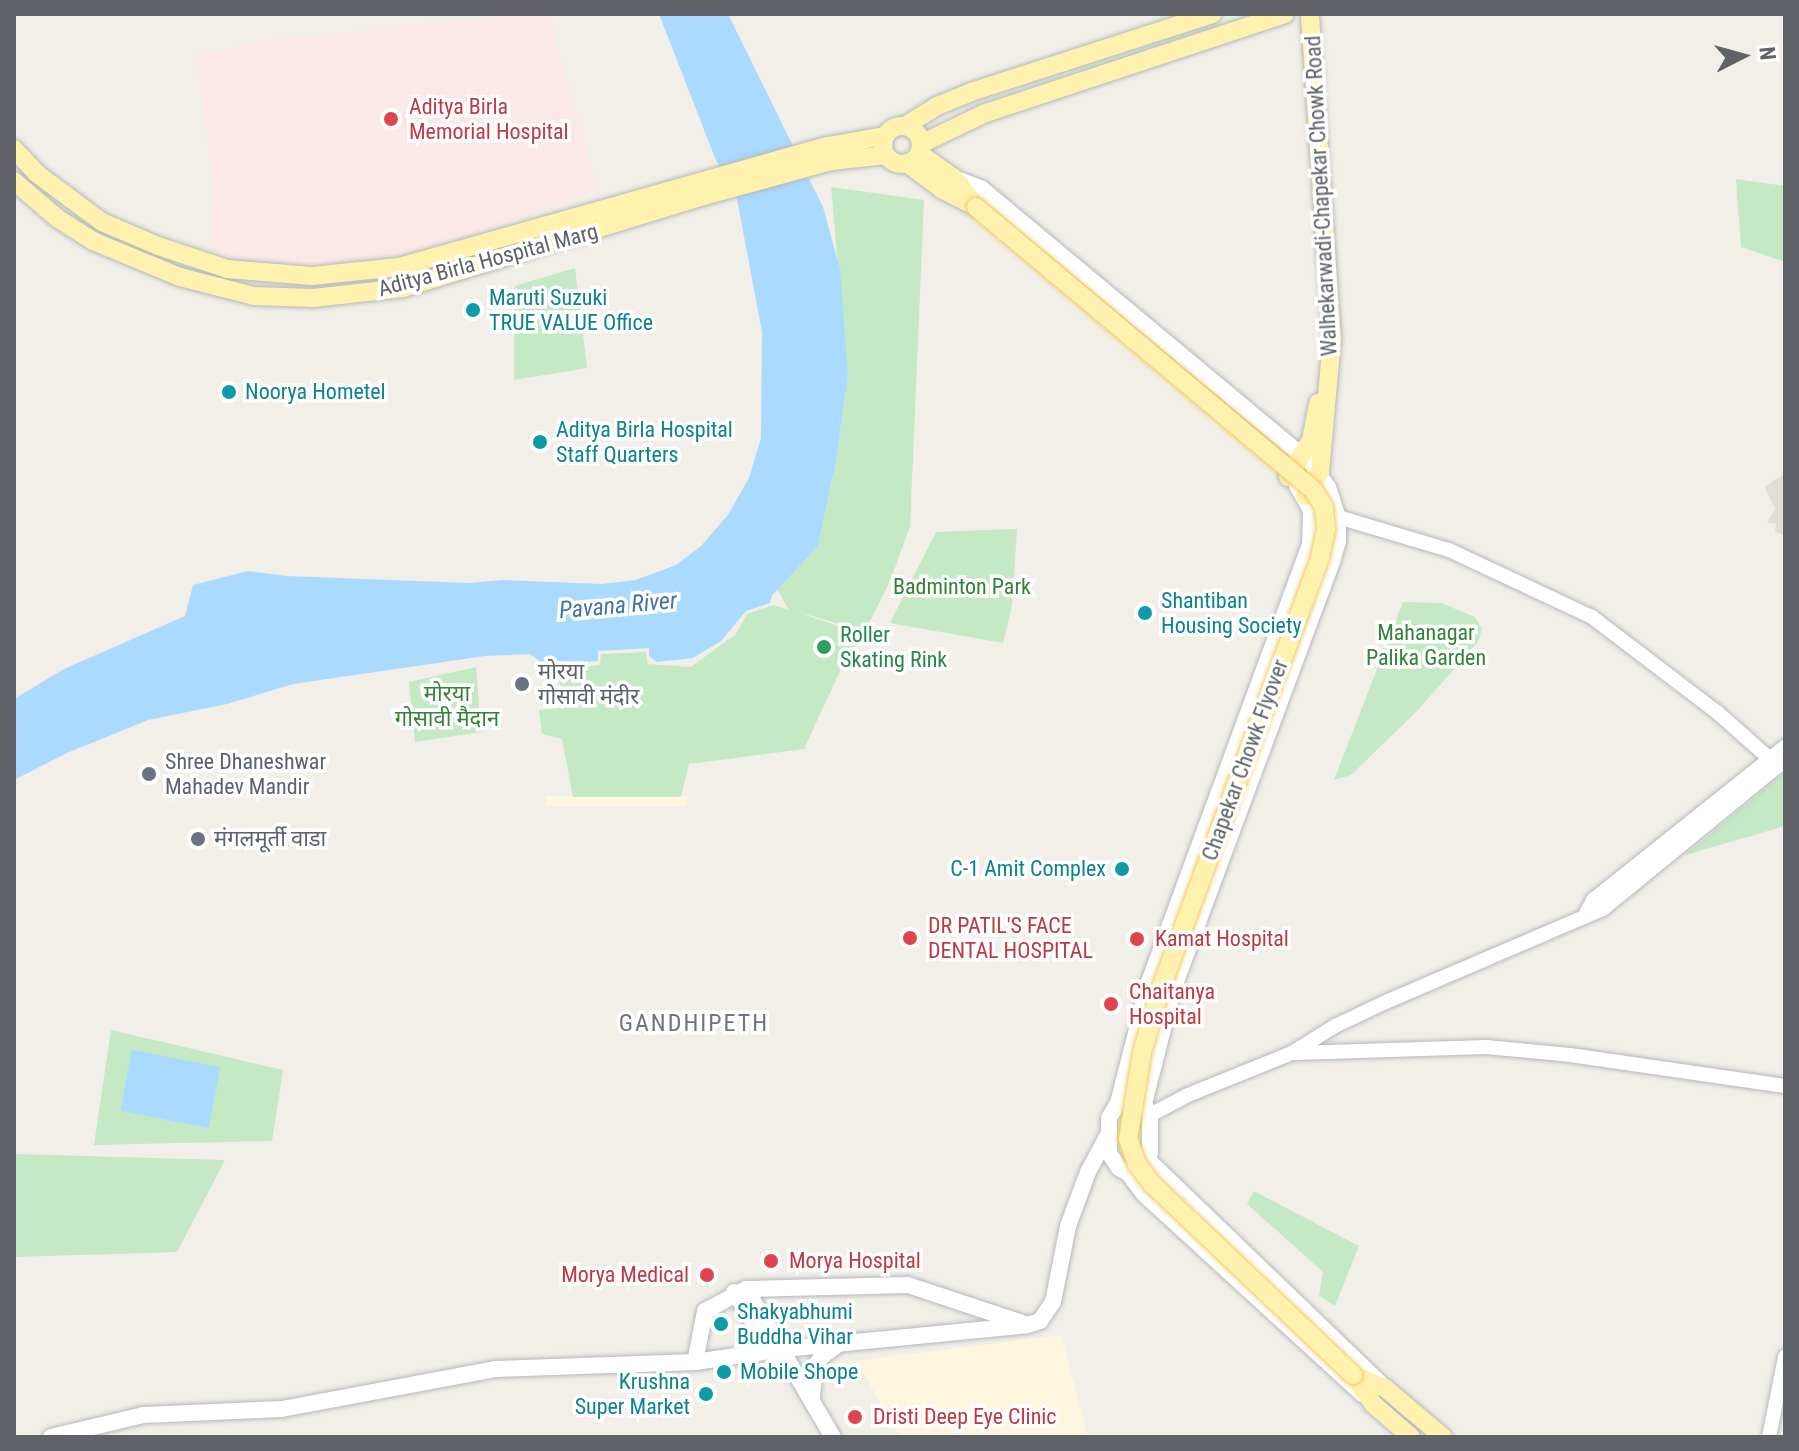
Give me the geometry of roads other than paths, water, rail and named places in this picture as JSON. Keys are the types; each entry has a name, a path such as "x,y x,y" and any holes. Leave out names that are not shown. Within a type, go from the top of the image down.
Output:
{"main road":[{"path":"905,126 937,106 971,92 1213,14"},
{"path":"885,145 893,164 983,114 1285,14"},
{"name":"Walhekarwadi-Chapekar Chowk Road","path":"1298,14 1323,309 1321,377 1307,448"},
{"name":"Walhekarwadi-Chapekar Chowk Road","path":"1310,14 1332,339 1320,472"},
{"path":"885,145 896,126 905,126 918,134 916,153"},
{"path":"690,192 830,153 885,145"},
{"name":"Aditya Birla Hospital Marg","path":"14,149 59,191 102,222 158,246 227,269 286,277 399,267 690,192"},
{"name":"Chapekar Chowk Flyover","path":"916,153 948,187 976,207 1314,491 1324,507 1326,529 1320,558 1161,987 1142,1053 1128,1139 1137,1164 1153,1185 1353,1375 1373,1404 1411,1437"},
{"name":"Aditya Birla Hospital Marg","path":"14,181 57,218 104,246 202,285 285,299 403,288 690,192"},
{"path":"948,187 982,189 1307,448 1338,517 1338,541 1332,562 1173,990 1147,1109 1147,1159 1140,1169 1088,1172"},
{"path":"948,187 1288,477 1305,496 1313,520 1308,554 1149,982 1118,1103 1111,1112 1109,1153 1144,1194 1373,1404"},
{"path":"1288,477 1307,448"},
{"path":"1305,496 1320,472"},
{"path":"1118,1103 1134,1099 1147,1109"},
{"path":"51,1437 143,1415 282,1409 496,1369 695,1362 778,1350 1027,1325 1040,1321 1053,1302 1068,1226 1088,1172 1109,1133"},
{"path":"1147,1159 1385,1388"},
{"path":"695,1362 705,1311 740,1291 908,1285 1027,1325"},
{"path":"740,1291 778,1350 808,1404 822,1437"},
{"path":"833,1437 808,1404 815,1366 823,1355 836,1346"},
{"name":"Chapekar Chowk Flyover","path":"1353,1375 1385,1388 1443,1437"}],"street":[{"path":"1313,520 1338,517 1449,550 1592,617 1778,761"},
{"path":"1147,1109 1292,1053 1348,1020 1584,917 1593,900 1778,761 1785,747"},
{"path":"1292,1053 1486,1047 1570,1055 1785,1086"},
{"path":"1769,1437 1785,1357"}],"water":[{"name":"Pavana River","path":"659,14 728,14 823,207 840,269 848,375 836,461 818,546 772,595 770,603 746,611 721,641 693,658 657,662 649,656 649,648 598,651 598,661 546,666 530,654 485,656 293,684 227,704 148,720 67,753 14,780 14,699 64,669 185,616 193,585 248,571 287,576 469,583 504,580 601,584 636,580 676,565 701,546 728,515 749,478 761,438 762,332 737,199 715,158"},
{"path":"132,1050 220,1067 209,1128 120,1111"}],"place":[{"name":"Aditya Birla Memorial Hospital","path":"391,119"},
{"name":"Maruti Suzuki TRUE VALUE Office","path":"473,310"},
{"name":"Noorya Hometel","path":"229,392"},
{"name":"Aditya Birla Hospital Staff Quarters","path":"540,442"},
{"name":"Shantiban Housing Society","path":"1145,613"},
{"name":"Roller Skating Rink","path":"824,647"},
{"name":"मोरया गोसावी मंदीर","path":"522,684"},
{"name":"Shree Dhaneshwar Mahadev Mandir","path":"149,774"},
{"name":"मंगलमूर्ती वाडा","path":"198,839"},
{"name":"C-1 Amit Complex","path":"1122,869"},
{"name":"DR PATIL'S FACE DENTAL HOSPITAL","path":"910,938"},
{"name":"Kamat Hospital","path":"1137,939"},
{"name":"Chaitanya Hospital","path":"1111,1004"},
{"name":"Morya Hospital","path":"771,1261"},
{"name":"Morya Medical","path":"707,1275"},
{"name":"Shakyabhumi Buddha Vihar","path":"721,1324"},
{"name":"Mobile Shope","path":"724,1372"},
{"name":"Krushna Super Market","path":"706,1394"},
{"name":"Dristi Deep Eye Clinic","path":"855,1417"}],"district":[{"name":"GANDHIPETH","path":"694,1024"}],"park label":[{"name":"Badminton Park","path":"962,587"},
{"name":"Mahanagar Palika Garden","path":"1426,644"},
{"name":"मोरया गोसावी मैदान","path":"447,706"}]}
